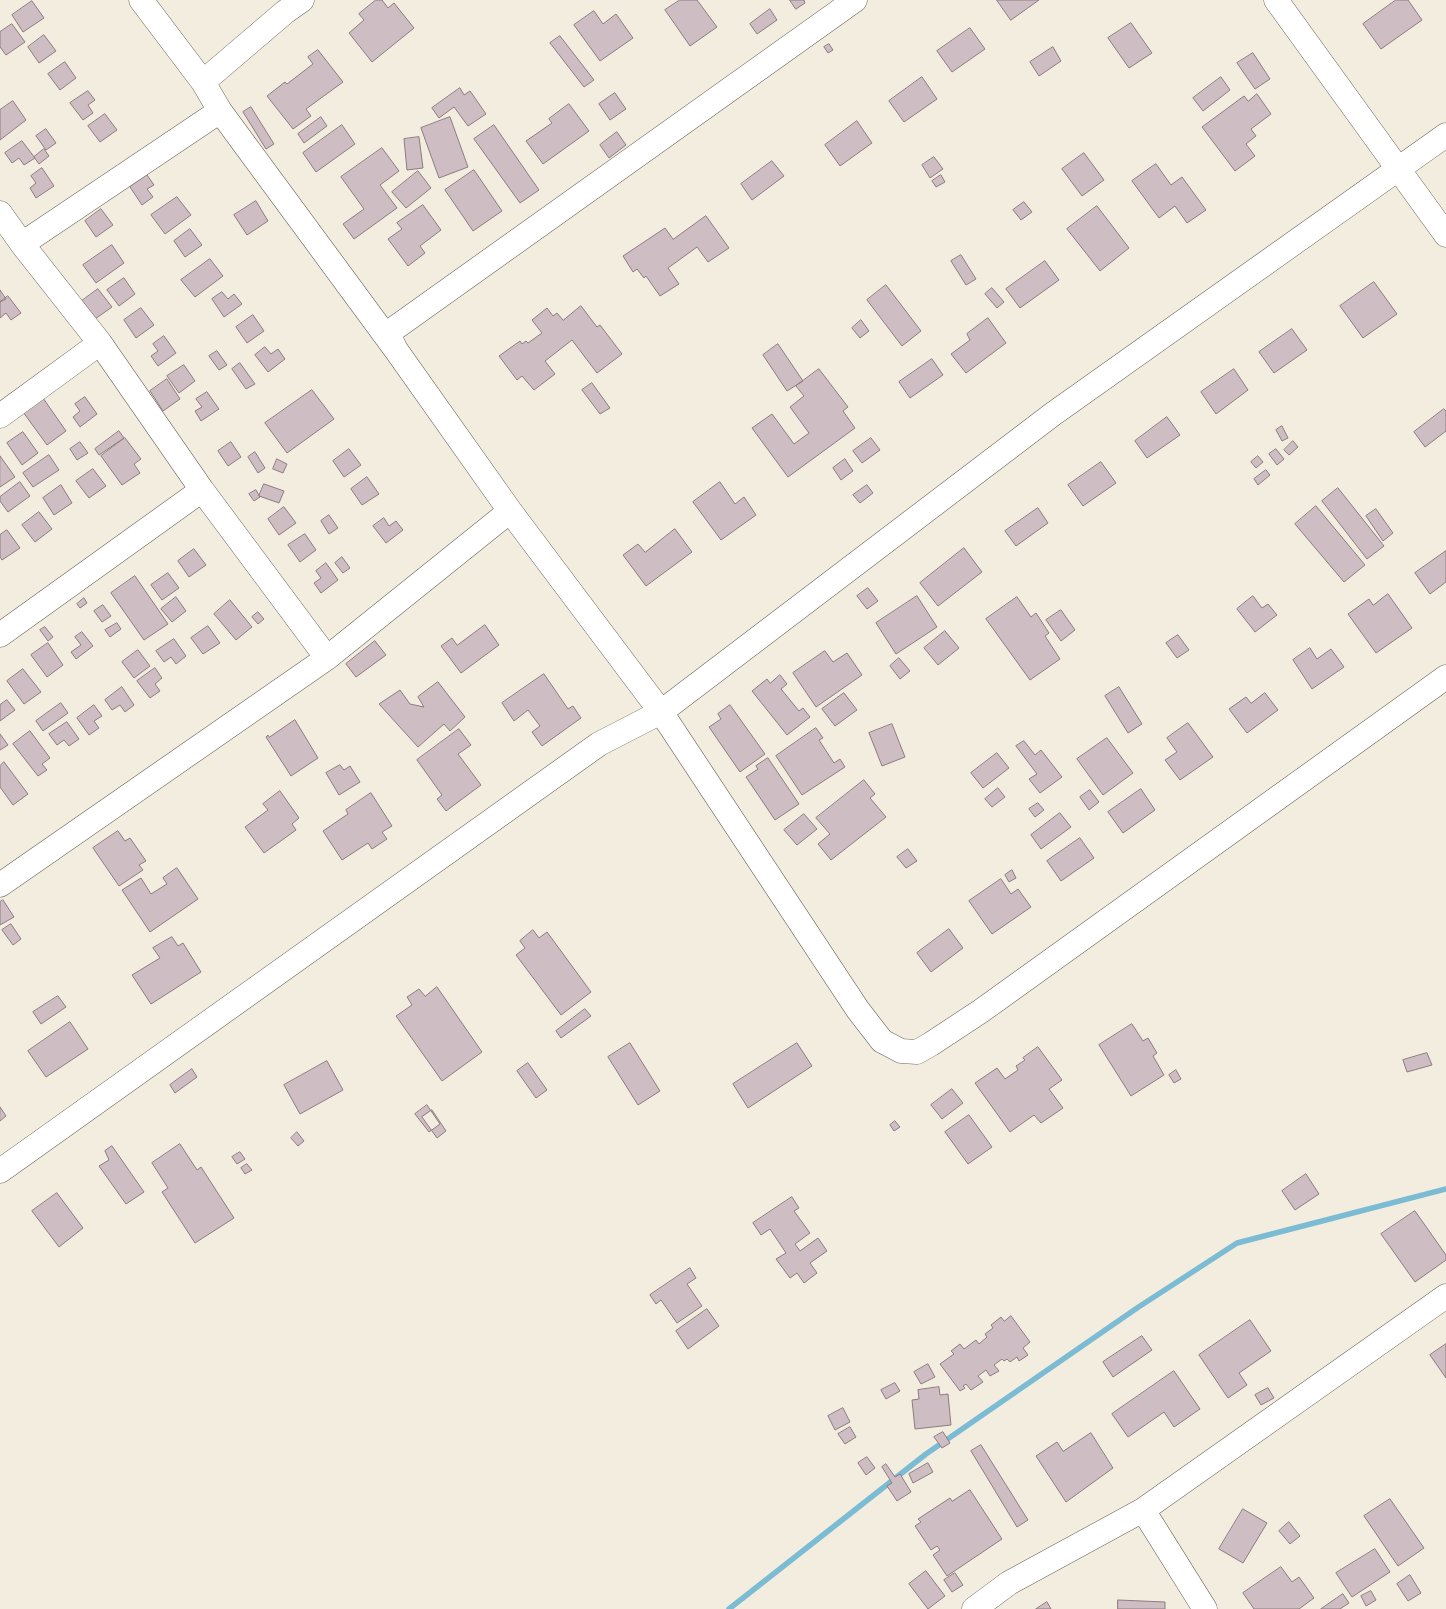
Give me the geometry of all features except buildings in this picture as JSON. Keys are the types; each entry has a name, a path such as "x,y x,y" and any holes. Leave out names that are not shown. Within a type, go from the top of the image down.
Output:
{"street":[{"path":"142,0 203,82 220,111 396,350 510,510 661,712 858,1010 882,1041 901,1051 916,1052 981,1011 1446,677"},
{"path":"203,82 284,12 302,0"},
{"path":"396,350 388,334 855,0"},
{"path":"1276,0 1446,235"},
{"path":"22,244 220,111"},
{"path":"0,1171 599,744 661,712 1053,414 1446,135"},
{"path":"0,214 100,343 202,490 327,658"},
{"path":"0,416 100,343"},
{"path":"0,635 202,490"},
{"path":"3,877 327,658 510,510"},
{"path":"974,1609 1008,1583 1143,1510 1446,1296"},
{"path":"1143,1510 1205,1609"}],"waterway":[{"path":"729,1609 926,1454 1137,1308 1237,1243 1446,1189"}]}
